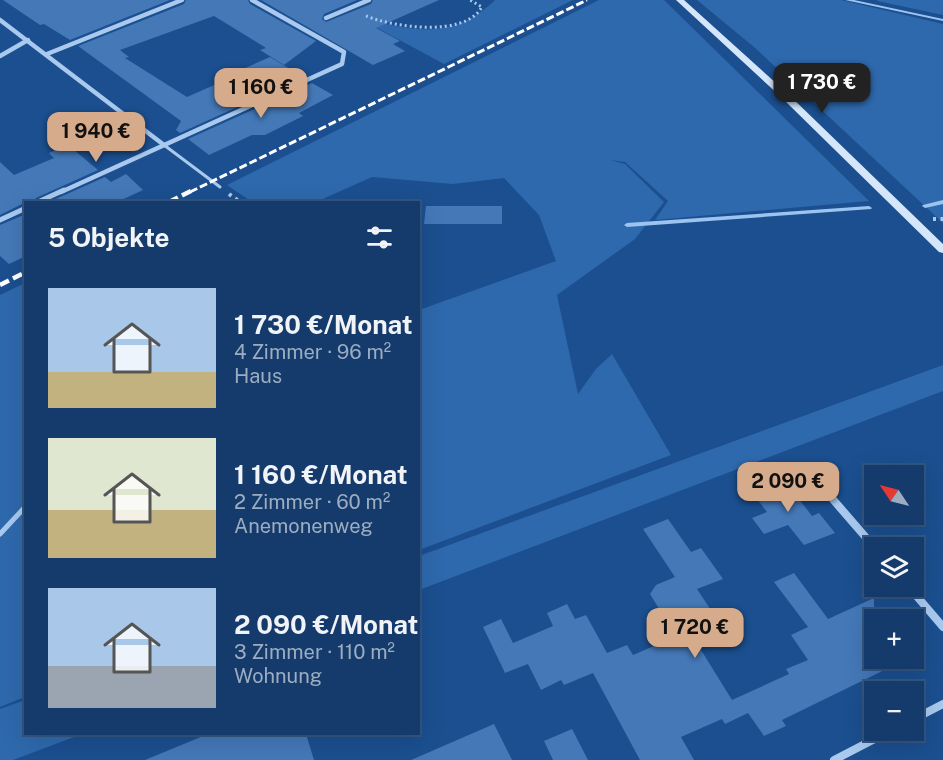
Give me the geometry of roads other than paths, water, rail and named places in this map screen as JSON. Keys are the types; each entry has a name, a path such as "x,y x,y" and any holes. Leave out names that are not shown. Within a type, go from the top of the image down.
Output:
{"main road":[{"path":"680,0 784,95 943,250"}],"street":[{"path":"47,54 182,0"},
{"path":"40,201 342,64 344,52 252,0"},
{"path":"326,18 369,0"},
{"path":"0,20 164,145"},
{"path":"0,56 28,40"},
{"path":"0,220 24,209"},
{"path":"830,496 865,537"},
{"path":"917,597 943,627"},
{"path":"924,714 943,704"},
{"path":"834,760 871,741"}],"lane":[{"path":"164,145 220,187"},
{"path":"0,534 24,508"}],"waterway":[{"path":"847,0 943,20"},
{"path":"925,206 943,202"},
{"path":"627,225 869,208"}],"railway":[{"path":"190,192 587,0"},
{"path":"171,201 193,190"},
{"path":"0,285 24,273"}]}
